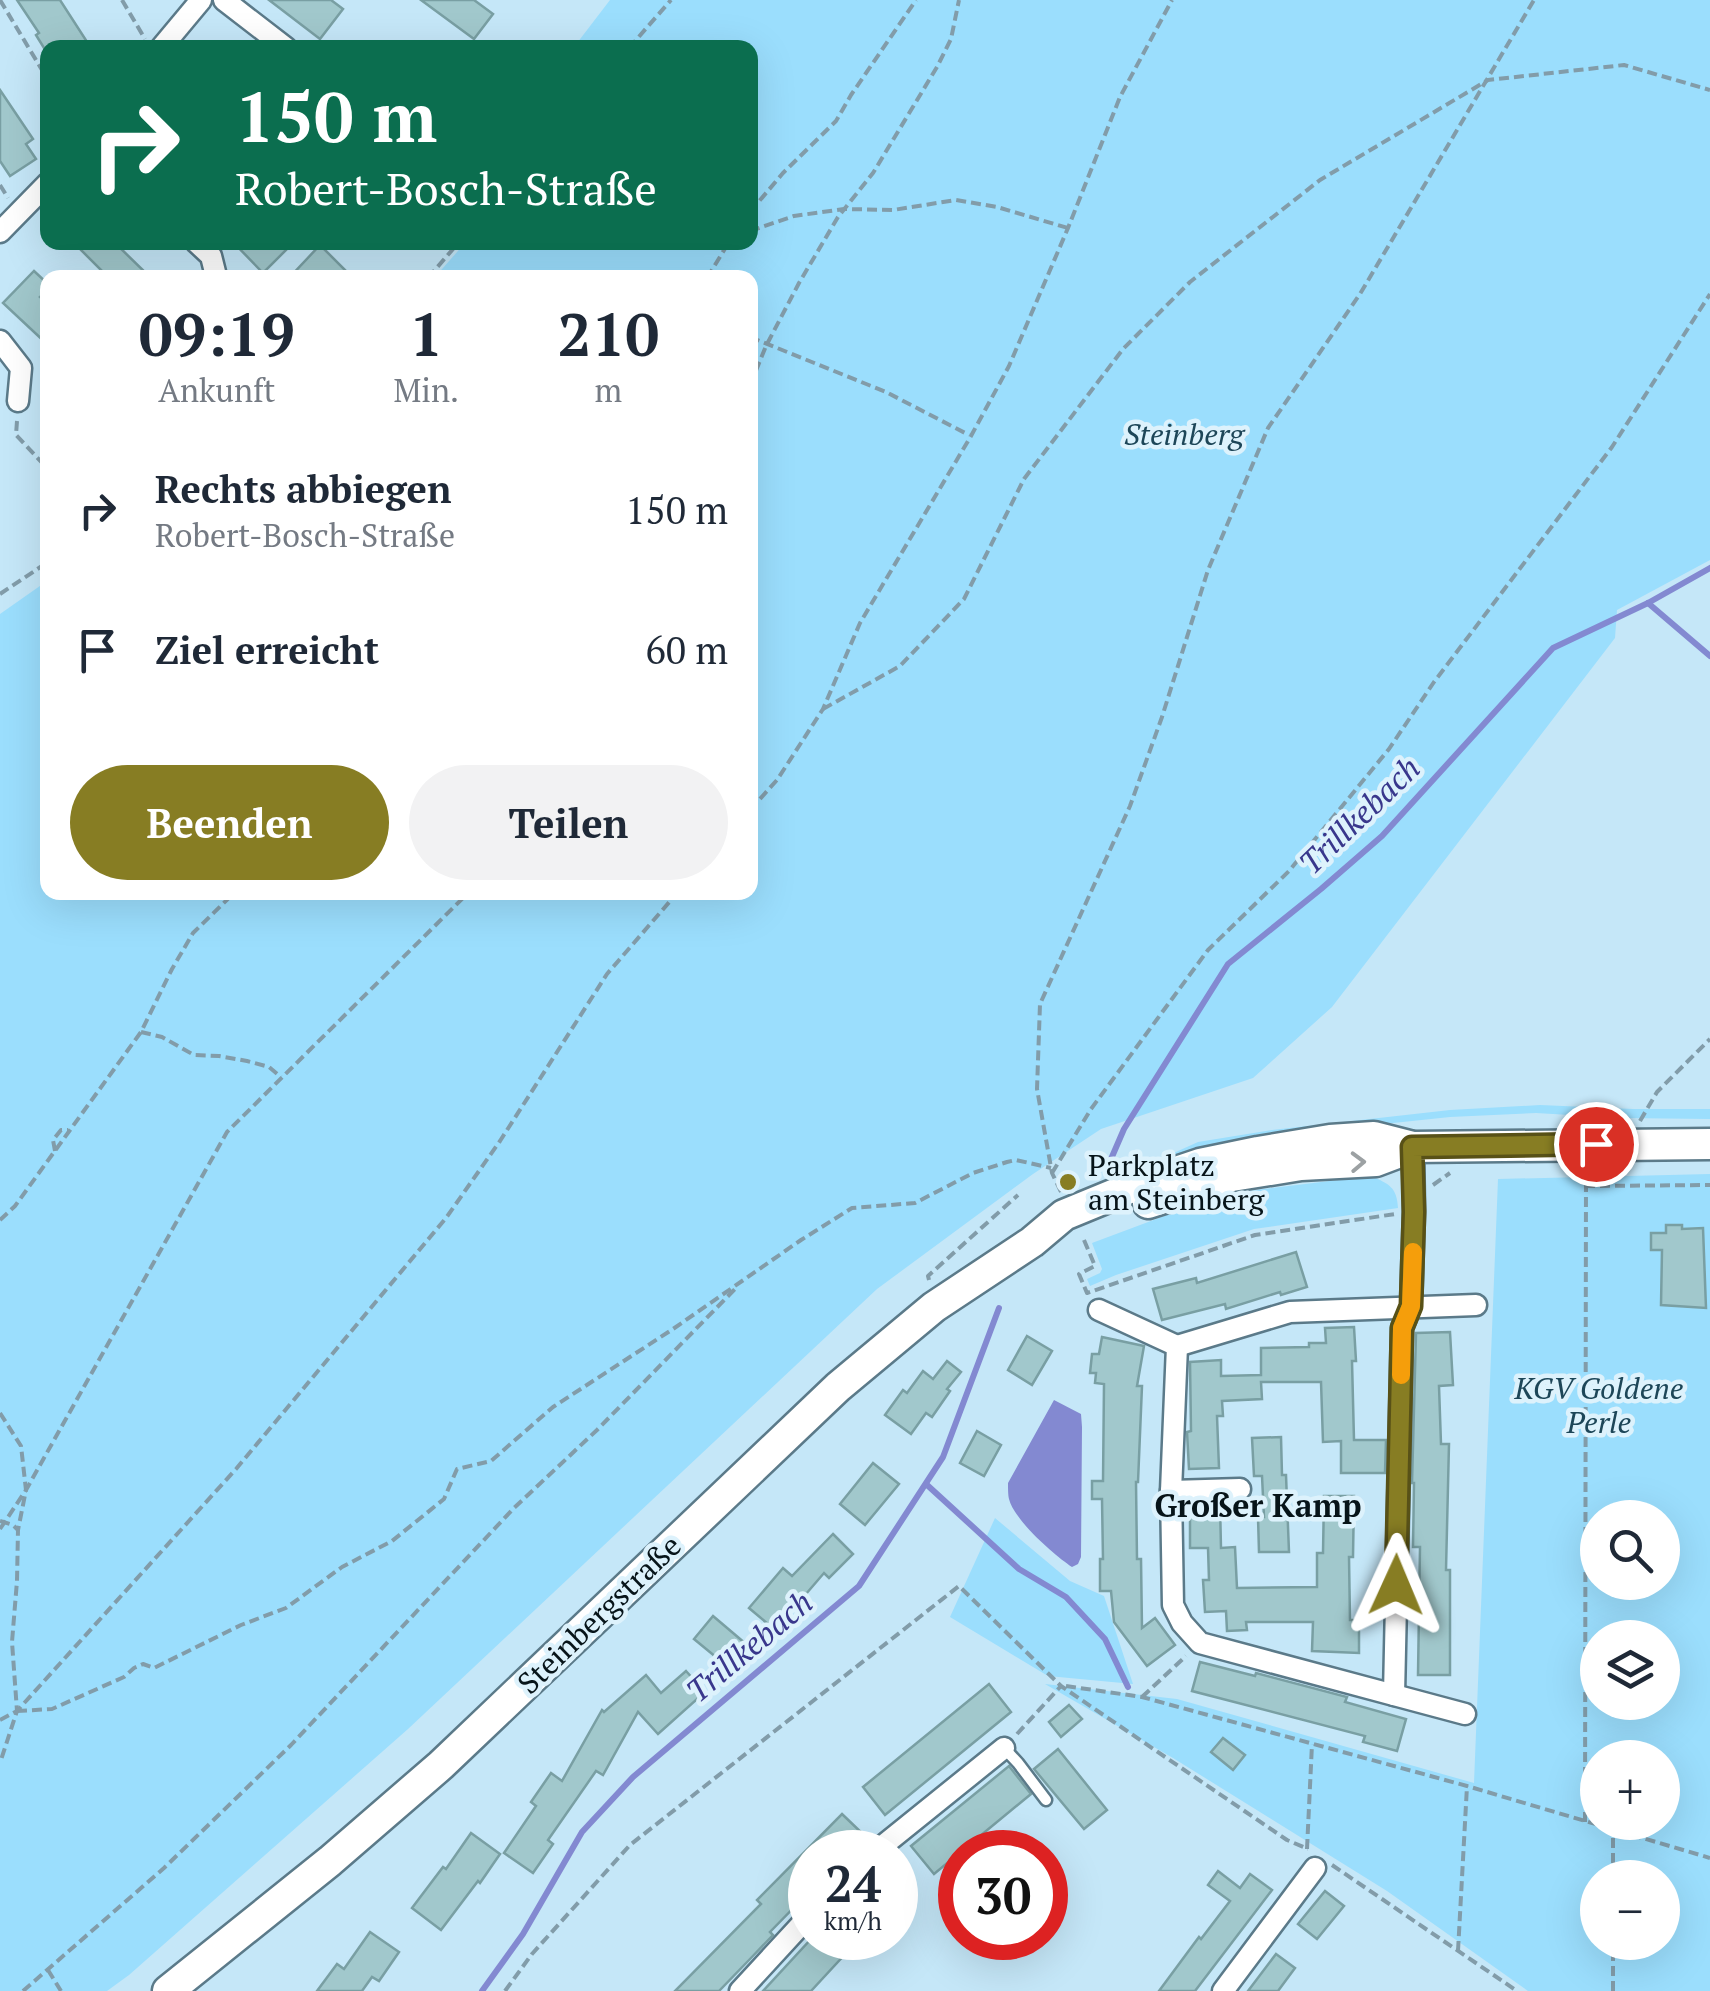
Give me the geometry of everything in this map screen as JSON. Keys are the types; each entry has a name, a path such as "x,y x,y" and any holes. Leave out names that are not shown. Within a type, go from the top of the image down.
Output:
{"main road":[{"path":"1412,1147 1710,1144"},
{"name":"Steinbergstraße","path":"168,1991 330,1861 440,1765 838,1387 934,1307 1032,1242 1070,1235 1232,1176 1301,1165 1376,1162 1412,1147"}],"street":[{"path":"168,40 201,0"},
{"path":"224,0 276,40"},
{"path":"0,232 40,191"},
{"path":"0,341 20,368 18,401"},
{"path":"1394,1695 1402,1328 1411,1306 1412,1147"},
{"path":"1099,1310 1178,1346 1290,1312 1476,1305"},
{"path":"1178,1346 1171,1491 1173,1605 1182,1623 1200,1643 1465,1714"},
{"path":"1171,1491 1240,1489"},
{"path":"902,1830 1004,1748"},
{"path":"1223,1991 1319,1864"},
{"path":"740,1991 788,1939"}],"lane":[{"path":"1004,1748 1046,1800"}],"path":[{"path":"0,0 40,67"},
{"path":"122,0 145,40"},
{"path":"636,40 670,0"},
{"path":"758,203 836,121 916,0"},
{"path":"758,366 798,283 844,209 873,173 937,66 950,39 959,0"},
{"path":"758,801 823,709 860,623 1009,366 1120,97 1172,0"},
{"path":"1534,0 1360,294 1268,428 1208,570 1130,806 1040,1004 1037,1089 1052,1173 1090,1109 1208,950 1289,871 1390,749 1434,682 1612,447 1710,294"},
{"path":"823,709 900,666 964,599 1024,479 1122,349 1190,282 1320,180 1488,80 1624,65 1710,90"},
{"path":"758,228 794,216 844,209 894,210 956,200 997,207 1068,228"},
{"path":"435,270 452,250"},
{"path":"758,342 886,392 971,436"},
{"path":"18,401 16,435 40,460"},
{"path":"0,594 40,567"},
{"path":"0,1220 16,1206 141,1032 194,933 227,900"},
{"path":"0,1528 26,1490 227,1132 461,900"},
{"path":"0,1720 17,1711 236,1469 446,1218 607,974 671,900"},
{"path":"141,1032 162,1037 194,1055 247,1061 269,1067 282,1077"},
{"path":"1632,1144 1637,1125 1657,1092 1710,1038"},
{"path":"17,1711 52,1709 124,1677 143,1664 154,1668 286,1608 342,1567 392,1541 444,1499 457,1469 490,1461 554,1408 852,1208 915,1203 973,1173 1006,1162 1016,1160 1051,1168"},
{"path":"1584,1740 1586,1169"},
{"path":"1413,1187 1432,1186 1448,1174"},
{"path":"1585,1186 1710,1185"},
{"path":"934,1307 928,1276 1018,1196"},
{"path":"1084,1240 1095,1266 1079,1274 1088,1293 1255,1235 1414,1212"},
{"path":"23,1991 164,1868 291,1745 514,1508 597,1430 742,1282"},
{"path":"0,1413 21,1446 26,1490 18,1530 12,1642 17,1711 1,1760"},
{"path":"2,1521 18,1530"},
{"path":"506,1991 532,1954 630,1845 959,1586 1062,1686 1286,1840 1307,1848 1312,1743"},
{"path":"1142,1697 1200,1643"},
{"path":"1062,1686 1142,1697 1580,1821"},
{"path":"1004,1748 1062,1686"},
{"path":"1458,1951 1468,1786"},
{"path":"1645,1840 1710,1858"},
{"path":"1319,1864 1517,1991"},
{"path":"1613,1960 1613,1991"},
{"path":"48,1970 61,1991"}],"green space":[{"name":"Steinberg","path":"610,0 1710,0 1710,560 1617,610 1615,638 1332,1007 1253,1078 1101,1129 877,1289 408,1729 129,1975 107,1991 0,1991 0,614 40,586 40,900 758,900 758,270 441,270 459,250 758,250 758,40 579,40"},
{"path":"1540,1105 1710,1109 1710,1119 1536,1113 1450,1117 1298,1133 1105,1184 1198,1142 1450,1110"},
{"name":"KGV Goldene Perle","path":"1710,1174 1710,1991 1528,1991 1387,1891 1045,1684 1177,1699 1474,1783 1498,1179"},
{"path":"1371,1176 1391,1187 1398,1208 1254,1229 1090,1286 1087,1279 1102,1269 1092,1243 1199,1203 1255,1190"},
{"path":"995,1518 1070,1581 1104,1596 1133,1684 1048,1676 950,1617"}],"shaded area":[{"path":"1054,1400 1081,1414 1081,1557 1072,1567 1026,1527 1008,1495 1008,1483"}],"building":[{"path":"17,0 60,0 86,40 40,42 36,35 39,33"},
{"path":"269,0 331,0 343,9 320,39"},
{"path":"421,0 474,0 493,14 474,39"},
{"path":"0,90 33,139 26,144 36,159 10,176 0,161"},
{"path":"81,250 122,250 143,270 101,270"},
{"path":"241,250 286,250 266,270 260,270"},
{"path":"315,250 325,250 345,270 297,270"},
{"path":"34,271 40,277 40,338 3,303"},
{"path":"1666,1225 1703,1228 1706,1308 1661,1305 1662,1250 1651,1250 1651,1233 1666,1233"},
{"path":"1296,1252 1307,1287 1226,1309 1225,1304 1162,1320 1153,1289 1196,1278 1197,1283"},
{"path":"1354,1327 1354,1440 1386,1440 1385,1473 1341,1473 1341,1441 1323,1442 1321,1382 1261,1382 1262,1399 1222,1401 1223,1416 1217,1416 1219,1468 1189,1469 1190,1362 1221,1360 1221,1376 1261,1375 1261,1348 1309,1347 1309,1343 1326,1343 1325,1328"},
{"path":"1450,1332 1453,1385 1439,1386 1441,1444 1449,1444 1446,1570 1450,1570 1450,1675 1418,1675 1420,1547 1413,1547 1412,1483 1416,1333"},
{"path":"1027,1336 1052,1351 1032,1385 1008,1370"},
{"path":"1102,1337 1144,1346 1137,1386 1142,1386 1136,1482 1142,1628 1155,1618 1175,1645 1147,1666 1114,1622 1111,1591 1100,1591 1102,1499 1092,1499 1092,1481 1103,1481 1104,1384 1095,1383 1096,1373 1090,1373 1092,1354 1099,1354"},
{"path":"947,1361 961,1372 932,1417 926,1413 911,1434 885,1415 923,1371 933,1379"},
{"path":"977,1431 1001,1445 984,1476 960,1463"},
{"path":"1281,1437 1289,1552 1259,1552 1258,1517 1264,1517 1262,1476 1254,1476 1252,1438"},
{"path":"873,1463 899,1484 865,1525 840,1504"},
{"path":"1324,1496 1354,1496 1353,1557 1349,1557 1350,1620 1359,1620 1359,1653 1312,1651 1313,1622 1246,1622 1247,1630 1227,1631 1226,1611 1205,1612 1203,1580 1209,1580 1208,1548 1190,1548 1190,1505 1220,1504 1221,1548 1235,1547 1237,1588 1317,1587 1317,1553 1323,1553"},
{"path":"833,1534 853,1554 829,1578 824,1573 775,1630 749,1608 783,1568 792,1576"},
{"path":"713,1616 746,1644 728,1667 694,1639"},
{"path":"1200,1662 1347,1697 1345,1702 1406,1719 1397,1751 1363,1742 1365,1736 1192,1691"},
{"path":"686,1671 705,1692 658,1734 638,1712 603,1775 596,1771 548,1840 553,1844 533,1873 504,1853 536,1806 531,1802 551,1773 562,1781 602,1710 646,1675 661,1693"},
{"path":"989,1684 1011,1712 885,1815 863,1787"},
{"path":"1069,1705 1082,1719 1061,1737 1049,1722"},
{"path":"1223,1738 1245,1755 1233,1770 1211,1752"},
{"path":"1058,1749 1107,1810 1084,1829 1034,1769"},
{"path":"1009,1766 1031,1794 987,1830 938,1830 938,1871 934,1874 918,1855 918,1840"},
{"path":"842,1814 859,1830 826,1830"},
{"path":"471,1833 500,1854 441,1930 412,1908"},
{"path":"788,1869 788,1914 770,1932 773,1935 719,1991 675,1991 761,1904 757,1900"},
{"path":"1218,1871 1240,1888 1250,1874 1272,1890 1195,1991 1159,1991 1230,1901 1208,1885"},
{"path":"1325,1891 1344,1906 1317,1939 1298,1924"},
{"path":"370,1932 399,1952 379,1981 372,1977 362,1991 317,1991 337,1964 344,1969"},
{"path":"1276,1954 1295,1968 1278,1991 1248,1991"},
{"path":"792,1960 840,1960 811,1991 763,1991"}],"waterway":[{"name":"Trillkebach","path":"1108,1166 1124,1129 1228,964 1382,836 1553,648 1648,603 1710,568"},
{"path":"1648,603 1710,656"},
{"name":"Trillkebach","path":"482,1991 523,1934 582,1832 633,1777 859,1586 943,1457 999,1308"},
{"path":"926,1484 1019,1569 1066,1597 1105,1639 1128,1687"}],"slow traffic":[{"path":"1401,1375 1402,1328 1411,1306 1413,1252"}],"place":[{"name":"Parkplatz am Steinberg","path":"1068,1182"}],"district":[{"name":"Großer Kamp","path":"1258,1505"}],"route":[{"path":"1396,1585 1402,1328 1411,1306 1412,1147 1596,1144"}]}
